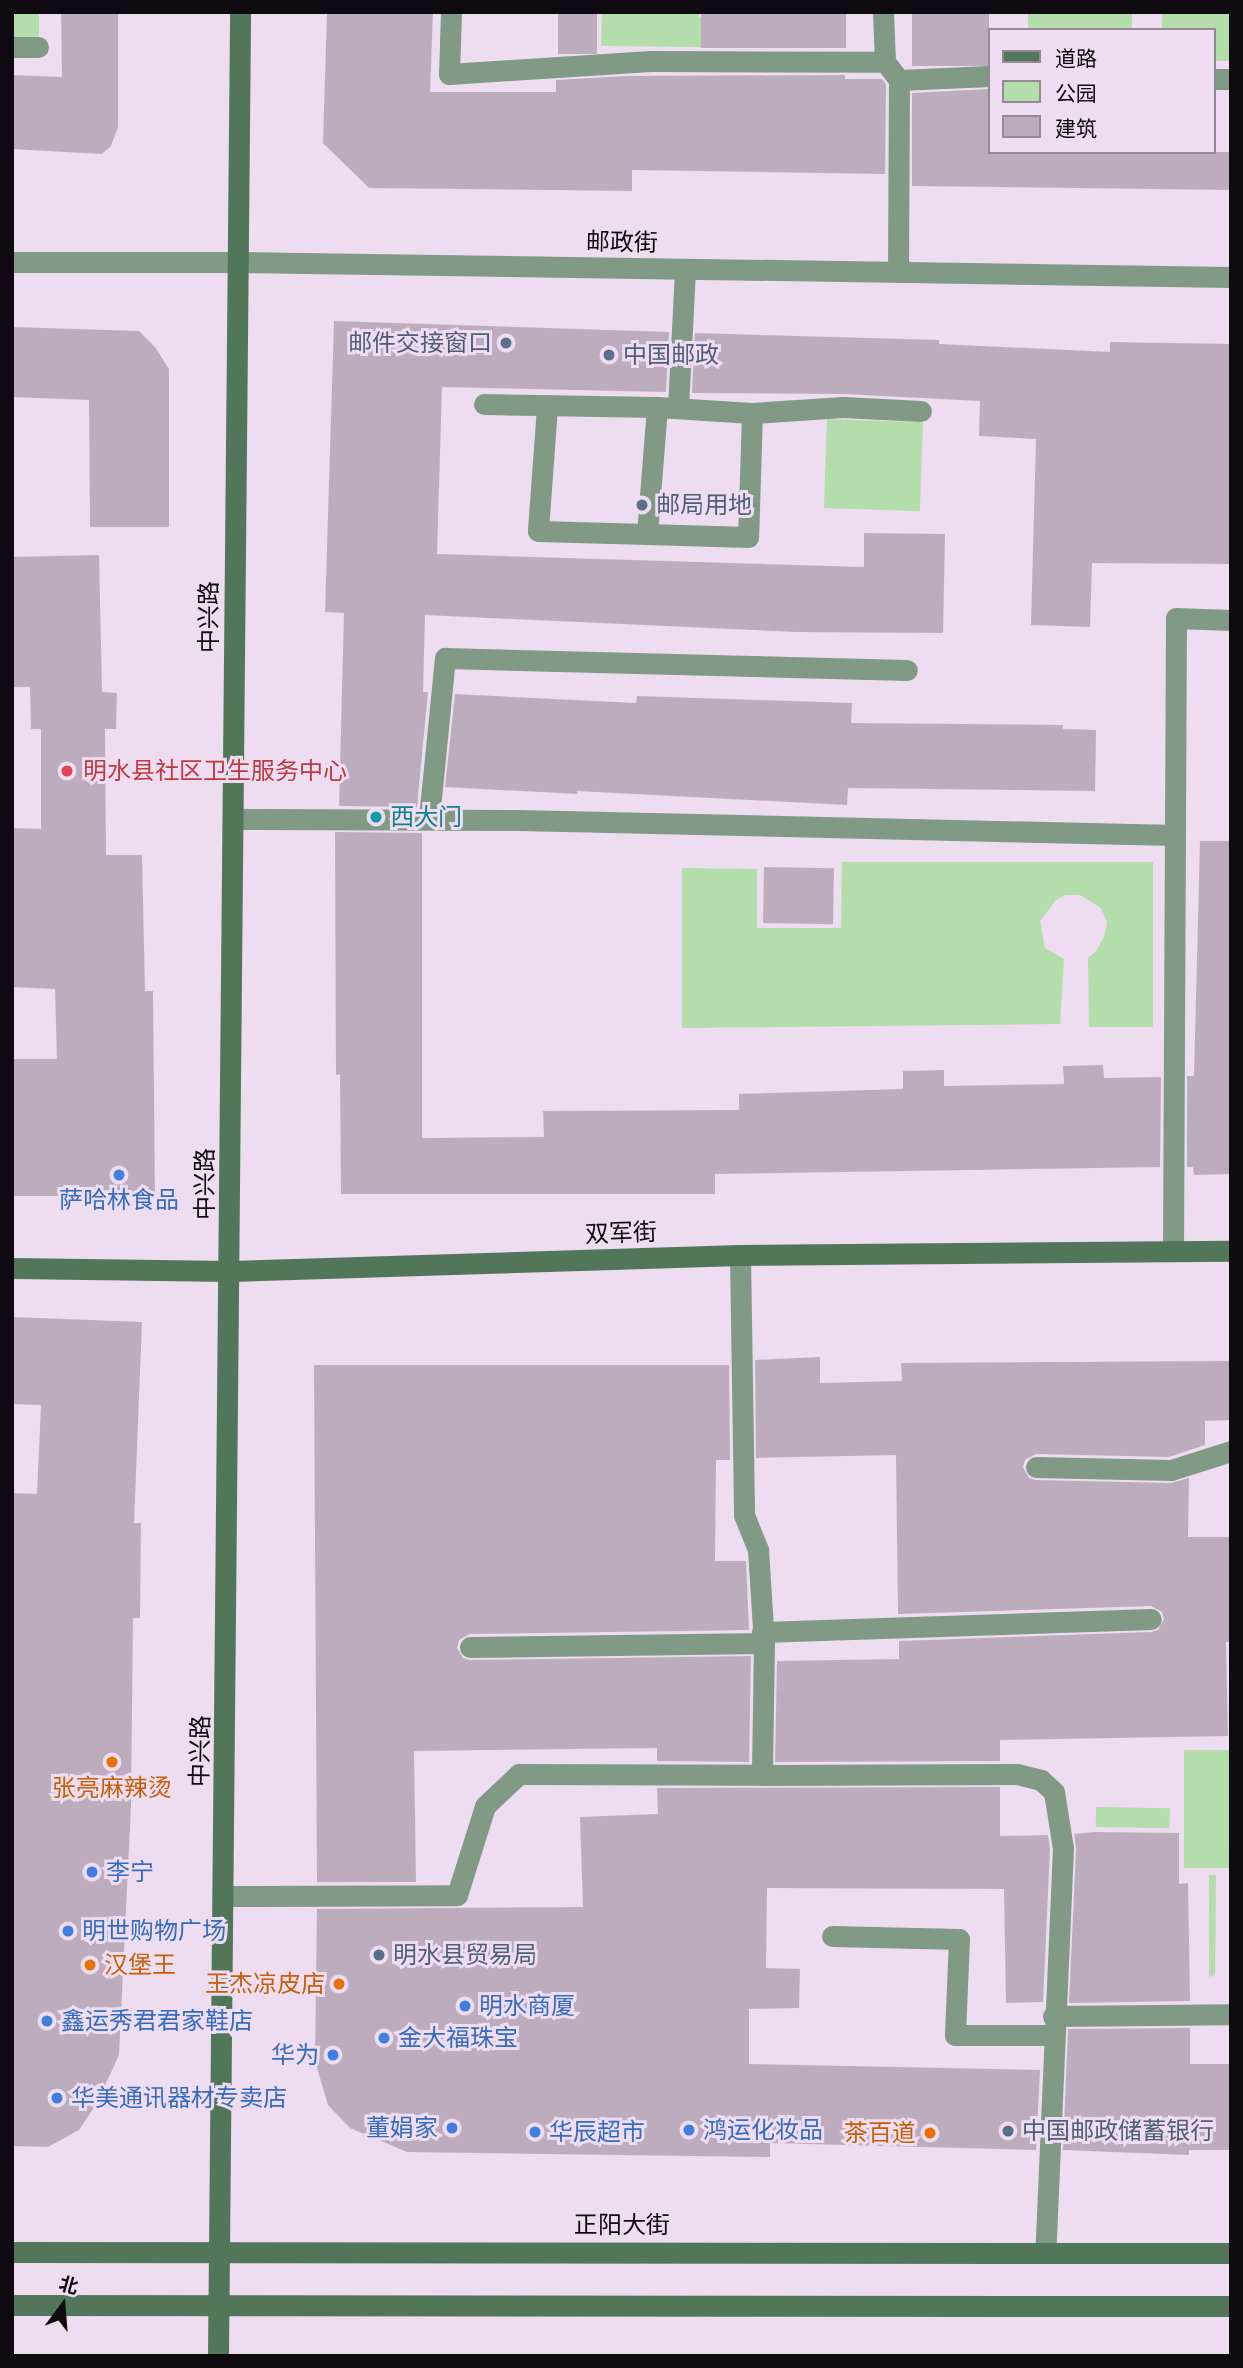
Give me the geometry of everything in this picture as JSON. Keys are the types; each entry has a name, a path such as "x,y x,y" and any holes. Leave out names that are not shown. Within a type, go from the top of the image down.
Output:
{"main road":[{"name":"中兴路","path":"218,2356 231,1271 240,12"},
{"name":"双军街","path":"12,1268 231,1271 740,1255 1231,1251"},
{"name":"正阳大街","path":"12,2252 220,2250 1231,2253"},
{"path":"12,2305 1231,2306"}],"street":[{"path":"451,12 449,74 651,61 885,62"},
{"path":"883,12 885,62 899,80 898,272"},
{"path":"12,47 38,47"},
{"path":"899,80 988,76"},
{"name":"邮政街","path":"12,262 237,262 1231,277"},
{"path":"647,534 668,408 685,269"},
{"path":"484,404 668,408 752,413 843,407 920,411"},
{"path":"547,407 538,531 748,537 752,413"},
{"path":"1172,1251 1176,618 1231,620"},
{"path":"429,818 445,658 907,670"},
{"path":"234,819 429,818 1175,835"},
{"path":"740,1255 744,1515 758,1550 763,1638 762,1775"},
{"path":"1036,1467 1171,1470 1231,1451"},
{"path":"470,1647 763,1638 1151,1619"},
{"path":"224,1896 457,1895 485,1806 519,1774 1017,1774 1041,1780 1054,1792 1063,1847 1045,2253"},
{"path":"832,1936 959,1939 956,2035 1231,2014"}],"green space":[{"path":"12,12 39,12 39,38 12,38"},
{"path":"602,12 699,12 699,17 731,17 780,48 601,46"},
{"path":"1028,12 1132,12 1132,28 1028,28"},
{"path":"1162,12 1231,12 1231,61 1215,61 1215,28 1162,28"},
{"path":"827,419 923,422 920,511 824,508"},
{"path":"842,862 1153,862 1153,1027 1089,1027 1088,958 1096,951 1104,937 1107,922 1101,908 1080,895 1065,895 1056,900 1040,921 1045,948 1064,959 1060,1024 682,1028 682,868 757,869 757,928 841,928"},
{"path":"1184,1750 1231,1750 1231,1868 1184,1868"},
{"path":"1096,1807 1170,1808 1170,1828 1096,1827"},
{"path":"1209,1875 1216,1875 1215,1975 1209,1977"}],"building":[{"path":"61,12 118,12 118,127 111,146 102,154 12,149 12,75 62,77"},
{"path":"327,12 433,12 430,92 556,92 556,80 626,76 845,75 845,79 882,79 886,84 885,174 632,170 632,191 369,188 323,143"},
{"path":"558,12 597,12 597,54 558,54"},
{"path":"701,12 846,12 846,48 701,48"},
{"path":"912,12 989,12 988,66 912,66"},
{"path":"988,89 988,154 1231,152 1231,190 912,186 912,93"},
{"path":"334,321 669,332 666,392 442,387 437,554 864,567 864,533 945,534 943,633 797,632 425,615 423,692 428,692 417,807 339,806 344,613 325,612"},
{"path":"12,327 139,331 155,347 169,369 169,527 90,527 89,400 12,397"},
{"path":"695,333 939,340 939,344 1110,352 1110,342 1231,344 1231,564 1092,563 1090,627 1031,625 1036,439 979,436 980,401 844,394 692,393"},
{"path":"99,555 102,692 117,693 116,729 105,729 106,855 142,855 145,991 153,991 155,1196 12,1196 12,1059 57,1059 55,989 12,987 12,828 41,829 41,729 31,729 30,687 12,687 12,557"},
{"path":"455,694 636,703 637,696 852,703 851,723 1063,725 1063,729 1096,730 1095,791 848,788 847,805 445,787"},
{"path":"335,832 422,833 422,1138 544,1137 543,1111 739,1110 739,1094 903,1089 903,1071 944,1070 944,1086 1064,1084 1063,1066 1103,1065 1104,1078 1161,1077 1160,1167 715,1174 715,1194 341,1194 340,1074 336,1075"},
{"path":"1200,841 1231,841 1231,1174 1194,1175 1193,1167 1187,1167 1187,1076 1194,1076"},
{"path":"764,867 834,868 833,924 763,923"},
{"path":"12,1317 142,1322 134,1523 141,1523 140,1618 133,1618 131,1806 119,2055 97,2103 79,2130 48,2147 12,2146 12,1493 37,1494 41,1405 12,1404"},
{"path":"820,1357 820,1383 902,1381 901,1363 1231,1361 1231,1420 1205,1421 1205,1445 1169,1457 1036,1454 1025,1460 1023,1467 1029,1478 1036,1480 1171,1483 1189,1478 1188,1537 1231,1537 1231,1642 1226,1642 1228,1736 1000,1740 1000,1761 775,1762 777,1661 899,1659 899,1641 1151,1632 1158,1630 1164,1619 1162,1612 1151,1606 898,1614 896,1455 756,1458 755,1360"},
{"path":"314,1365 729,1365 730,1460 716,1460 715,1561 746,1561 749,1630 470,1634 459,1640 457,1648 463,1658 470,1660 751,1656 749,1762 657,1761 657,1748 414,1751 416,1882 317,1882"},
{"path":"1000,1787 1000,1836 1048,1835 1050,1849 1043,2002 1006,2003 1004,1889 767,1888 766,1968 800,1969 799,2008 749,2009 749,2064 1040,2070 1036,2150 770,2143 770,2157 407,2152 350,2128 328,2105 315,2061 317,1909 583,1907 580,1817 658,1814 657,1788"},
{"path":"1179,1833 1179,1884 1188,1883 1190,2001 1069,2003 1076,1849 1074,1834"},
{"path":"1190,2028 1190,2064 1231,2064 1231,2150 1189,2150 1189,2155 1063,2150 1068,2029"}],"place":[{"name":"邮件交接窗口","path":"506,343"},
{"name":"中国邮政","path":"609,355"},
{"name":"邮局用地","path":"642,505"},
{"name":"明水县社区卫生服务中心","path":"67,771"},
{"name":"西大门","path":"376,817"},
{"name":"萨哈林食品","path":"119,1175"},
{"name":"张亮麻辣烫","path":"112,1762"},
{"name":"李宁","path":"92,1872"},
{"name":"明世购物广场","path":"68,1931"},
{"name":"明水县贸易局","path":"379,1955"},
{"name":"汉堡王","path":"90,1965"},
{"name":"王杰凉皮店","path":"339,1984"},
{"name":"明水商厦","path":"465,2006"},
{"name":"鑫运秀君君家鞋店","path":"47,2021"},
{"name":"金大福珠宝","path":"384,2038"},
{"name":"华为","path":"333,2055"},
{"name":"华美通讯器材专卖店","path":"57,2098"},
{"name":"董娟家","path":"452,2128"},
{"name":"鸿运化妆品","path":"689,2130"},
{"name":"中国邮政储蓄银行","path":"1008,2131"},
{"name":"华辰超市","path":"535,2132"},
{"name":"茶百道","path":"930,2133"}]}
